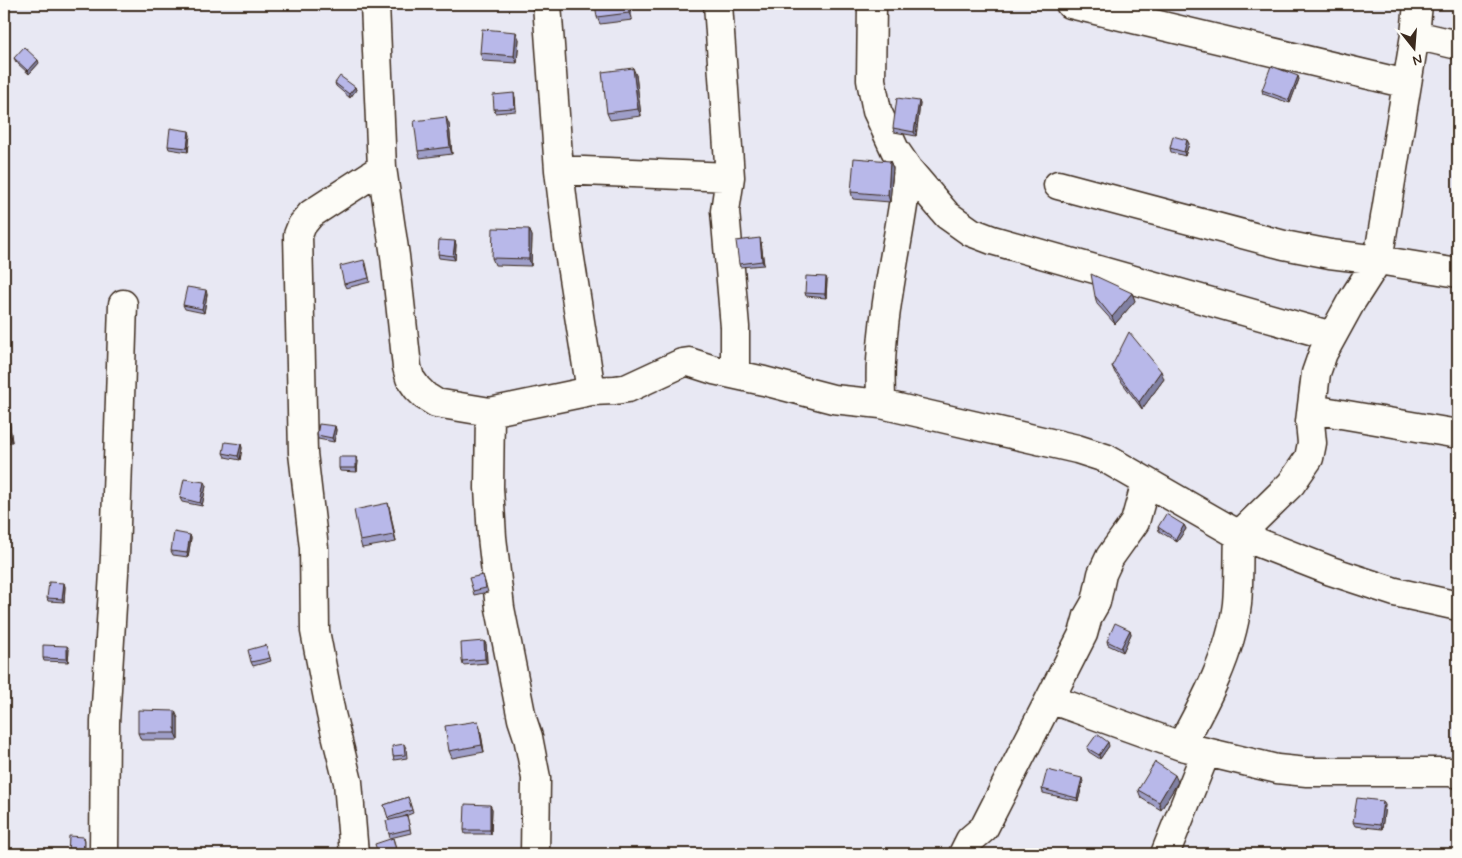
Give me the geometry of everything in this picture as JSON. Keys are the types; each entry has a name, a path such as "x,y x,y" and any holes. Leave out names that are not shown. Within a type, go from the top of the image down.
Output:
{"street":[{"path":"374,4 382,168 395,256 407,367 410,378 425,396 436,403 490,412 591,391 628,388 682,363 689,362 832,399 881,404 1076,449 1105,458 1239,535 1331,571 1376,586 1458,606"},
{"path":"547,4 558,170 591,391"},
{"path":"718,4 730,177 725,211 735,327 735,374"},
{"path":"872,4 871,80 877,112 895,150 908,169 947,215 971,232 992,240 1332,336"},
{"path":"1070,4 1407,84"},
{"path":"1165,854 1213,683 1228,643 1237,604 1239,535 1291,484 1309,458 1312,443 1310,422 1316,373 1323,353 1350,302 1378,260 1416,34 1418,4"},
{"path":"1416,34 1458,45"},
{"path":"354,854 348,782 331,714 315,631 314,548 303,452 298,235 302,225 311,214 382,168"},
{"path":"881,404 881,362 885,321 908,169"},
{"path":"558,170 730,177"},
{"path":"1058,185 1284,245 1330,254 1458,273"},
{"path":"104,854 105,722 115,556 123,304"},
{"path":"1312,410 1458,434"},
{"path":"490,412 489,488 492,537 500,608 536,778 535,854"},
{"path":"963,854 970,840 984,828 1083,634 1088,616 1096,602 1102,574 1110,557 1136,522 1146,482"},
{"path":"1050,699 1194,749 1277,769 1299,772 1450,772 1458,774"}],"building":[{"path":"595,4 628,4 629,13 597,17"},
{"path":"482,29 516,32 514,56 480,53"},
{"path":"24,47 38,60 28,71 14,58"},
{"path":"1271,66 1298,76 1289,100 1262,90"},
{"path":"633,68 638,109 607,113 602,72"},
{"path":"340,76 355,87 349,94 335,83"},
{"path":"514,93 515,108 494,109 493,95"},
{"path":"897,98 919,101 914,132 893,128"},
{"path":"446,117 450,147 418,151 414,121"},
{"path":"170,128 189,131 187,148 168,146"},
{"path":"1173,136 1187,140 1184,152 1170,148"},
{"path":"854,158 890,161 888,195 851,192"},
{"path":"493,228 529,229 529,259 492,258"},
{"path":"760,238 762,261 739,264 736,241"},
{"path":"439,240 455,241 453,256 438,254"},
{"path":"364,260 369,278 344,284 340,266"},
{"path":"1091,274 1132,293 1112,317 1095,296"},
{"path":"806,276 826,277 825,294 805,293"},
{"path":"187,287 206,290 202,309 183,305"},
{"path":"1129,332 1161,371 1139,402 1112,366"},
{"path":"4,396 9,434 4,435"},
{"path":"319,424 335,426 332,438 317,435"},
{"path":"225,442 241,444 238,456 223,453"},
{"path":"339,457 356,457 356,468 339,468"},
{"path":"184,479 204,482 200,503 180,498"},
{"path":"388,503 394,535 360,541 354,510"},
{"path":"1166,514 1184,525 1176,539 1158,527"},
{"path":"174,532 190,535 187,553 171,551"},
{"path":"483,575 486,588 473,591 469,578"},
{"path":"49,582 64,583 62,599 47,598"},
{"path":"1115,623 1130,630 1121,648 1107,641"},
{"path":"484,641 485,659 462,661 461,643"},
{"path":"43,645 67,646 67,659 43,658"},
{"path":"266,645 270,658 251,662 248,650"},
{"path":"138,710 175,711 175,733 138,733"},
{"path":"478,721 482,745 449,751 445,726"},
{"path":"1097,734 1108,742 1099,755 1087,748"},
{"path":"404,744 405,755 393,756 392,746"},
{"path":"1155,762 1175,775 1159,802 1138,790"},
{"path":"1047,770 1082,778 1077,798 1042,789"},
{"path":"1458,784 1458,827 1452,826"},
{"path":"408,797 412,810 388,818 384,805"},
{"path":"1357,798 1383,801 1380,825 1353,822"},
{"path":"465,804 490,805 490,830 464,830"},
{"path":"407,816 410,829 389,834 386,821"},
{"path":"69,836 84,837 83,854 68,854"},
{"path":"393,838 396,850 378,854 375,844"}]}
